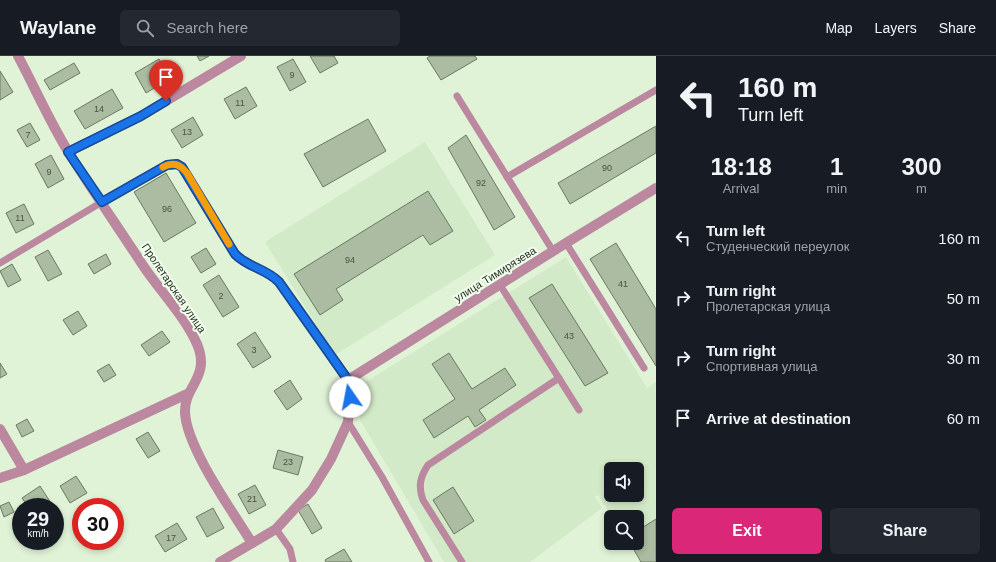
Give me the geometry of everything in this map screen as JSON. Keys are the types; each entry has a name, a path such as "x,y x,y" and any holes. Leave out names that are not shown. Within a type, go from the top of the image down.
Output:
{"street":[{"name":"Пролетарская улица","path":"18,56 68,152 150,276 196,342 201,360 200,372 196,384 189,393 186,402 186,424 201,459 252,543"},
{"path":"68,152 141,116 241,56"},
{"path":"102,202 167,165 177,164 182,167 235,254 245,262 270,274 279,282 348,380 350,397 348,422 331,460 312,490 276,528 220,562"},
{"name":"улица Тимирязева","path":"348,380 656,188"},
{"path":"0,478 24,470 189,393"},
{"path":"0,428 24,470"}],"lane":[{"path":"507,177 656,90"},
{"path":"457,96 553,251"},
{"path":"0,263 102,202"},
{"path":"566,243 644,368"},
{"path":"500,285 579,410"},
{"path":"462,562 423,500 419,491 422,473 428,465 559,378"},
{"path":"348,422 382,477 429,562"},
{"path":"276,528 290,549 293,562"}],"shaded area":[{"path":"425,142 495,255 335,355 265,242"},
{"path":"566,257 647,388 656,382 656,562 641,562 633,550 644,550 644,510 608,510 598,495 595,497 602,508 530,562 444,562 360,420 356,388"}],"building":[{"path":"197,56 209,56 200,61"},
{"path":"310,56 334,56 338,63 320,73"},
{"path":"430,56 475,56 477,59 441,80 427,58"},
{"path":"159,59 171,78 146,93 135,73"},
{"path":"293,59 306,82 290,91 277,67"},
{"path":"74,63 80,73 50,90 44,80"},
{"path":"0,71 13,92 0,100"},
{"path":"246,87 257,106 235,119 224,99"},
{"path":"112,89 123,108 85,129 74,111"},
{"path":"193,117 203,135 182,148 171,130"},
{"path":"368,119 386,151 323,187 304,154"},
{"path":"30,123 40,140 27,147 17,130"},
{"path":"656,126 656,153 570,204 558,183"},
{"path":"466,135 515,217 494,230 448,148"},
{"path":"51,155 64,179 48,188 35,164"},
{"path":"166,173 196,223 164,242 134,192"},
{"path":"428,191 453,231 430,245 423,235 336,289 343,300 320,315 294,274"},
{"path":"24,204 34,224 16,233 6,213"},
{"path":"616,243 656,309 656,366 590,259"},
{"path":"206,248 216,264 201,273 191,257"},
{"path":"48,250 62,274 48,281 35,257"},
{"path":"106,254 111,264 94,274 88,264"},
{"path":"12,264 21,280 8,287 0,271"},
{"path":"219,275 239,307 223,317 203,285"},
{"path":"552,284 608,373 585,386 529,298"},
{"path":"78,311 87,326 73,335 63,320"},
{"path":"162,331 170,342 149,356 141,345"},
{"path":"255,332 271,357 253,368 237,344"},
{"path":"449,353 472,389 505,368 516,385 479,410 486,420 475,427 468,416 434,438 423,420 455,399 432,364"},
{"path":"0,363 7,374 0,378"},
{"path":"109,364 116,375 104,382 97,371"},
{"path":"290,380 302,399 287,410 274,391"},
{"path":"27,419 34,431 22,437 16,425"},
{"path":"148,432 160,451 148,458 136,439"},
{"path":"278,450 303,457 298,475 273,468"},
{"path":"76,476 87,493 78,498 72,498 72,502 70,503 60,486"},
{"path":"255,485 266,505 249,514 238,494"},
{"path":"40,486 48,498 22,498"},
{"path":"453,487 474,521 454,534 433,500"},
{"path":"9,502 12,508 12,513 4,517 0,506"},
{"path":"308,504 322,528 312,534 298,510"},
{"path":"213,508 224,528 207,537 196,517"},
{"path":"656,519 656,562 641,562 634,550 644,550 644,527"},
{"path":"177,523 187,539 165,552 155,536"},
{"path":"344,549 352,562 326,562 325,560"}],"slow traffic":[{"path":"163,167 171,164 177,164 182,167 229,244"}],"route":[{"path":"166,101 141,116 68,152 102,202 167,165 177,164 182,167 235,254 245,262 270,274 279,282 348,380 350,397"}]}
